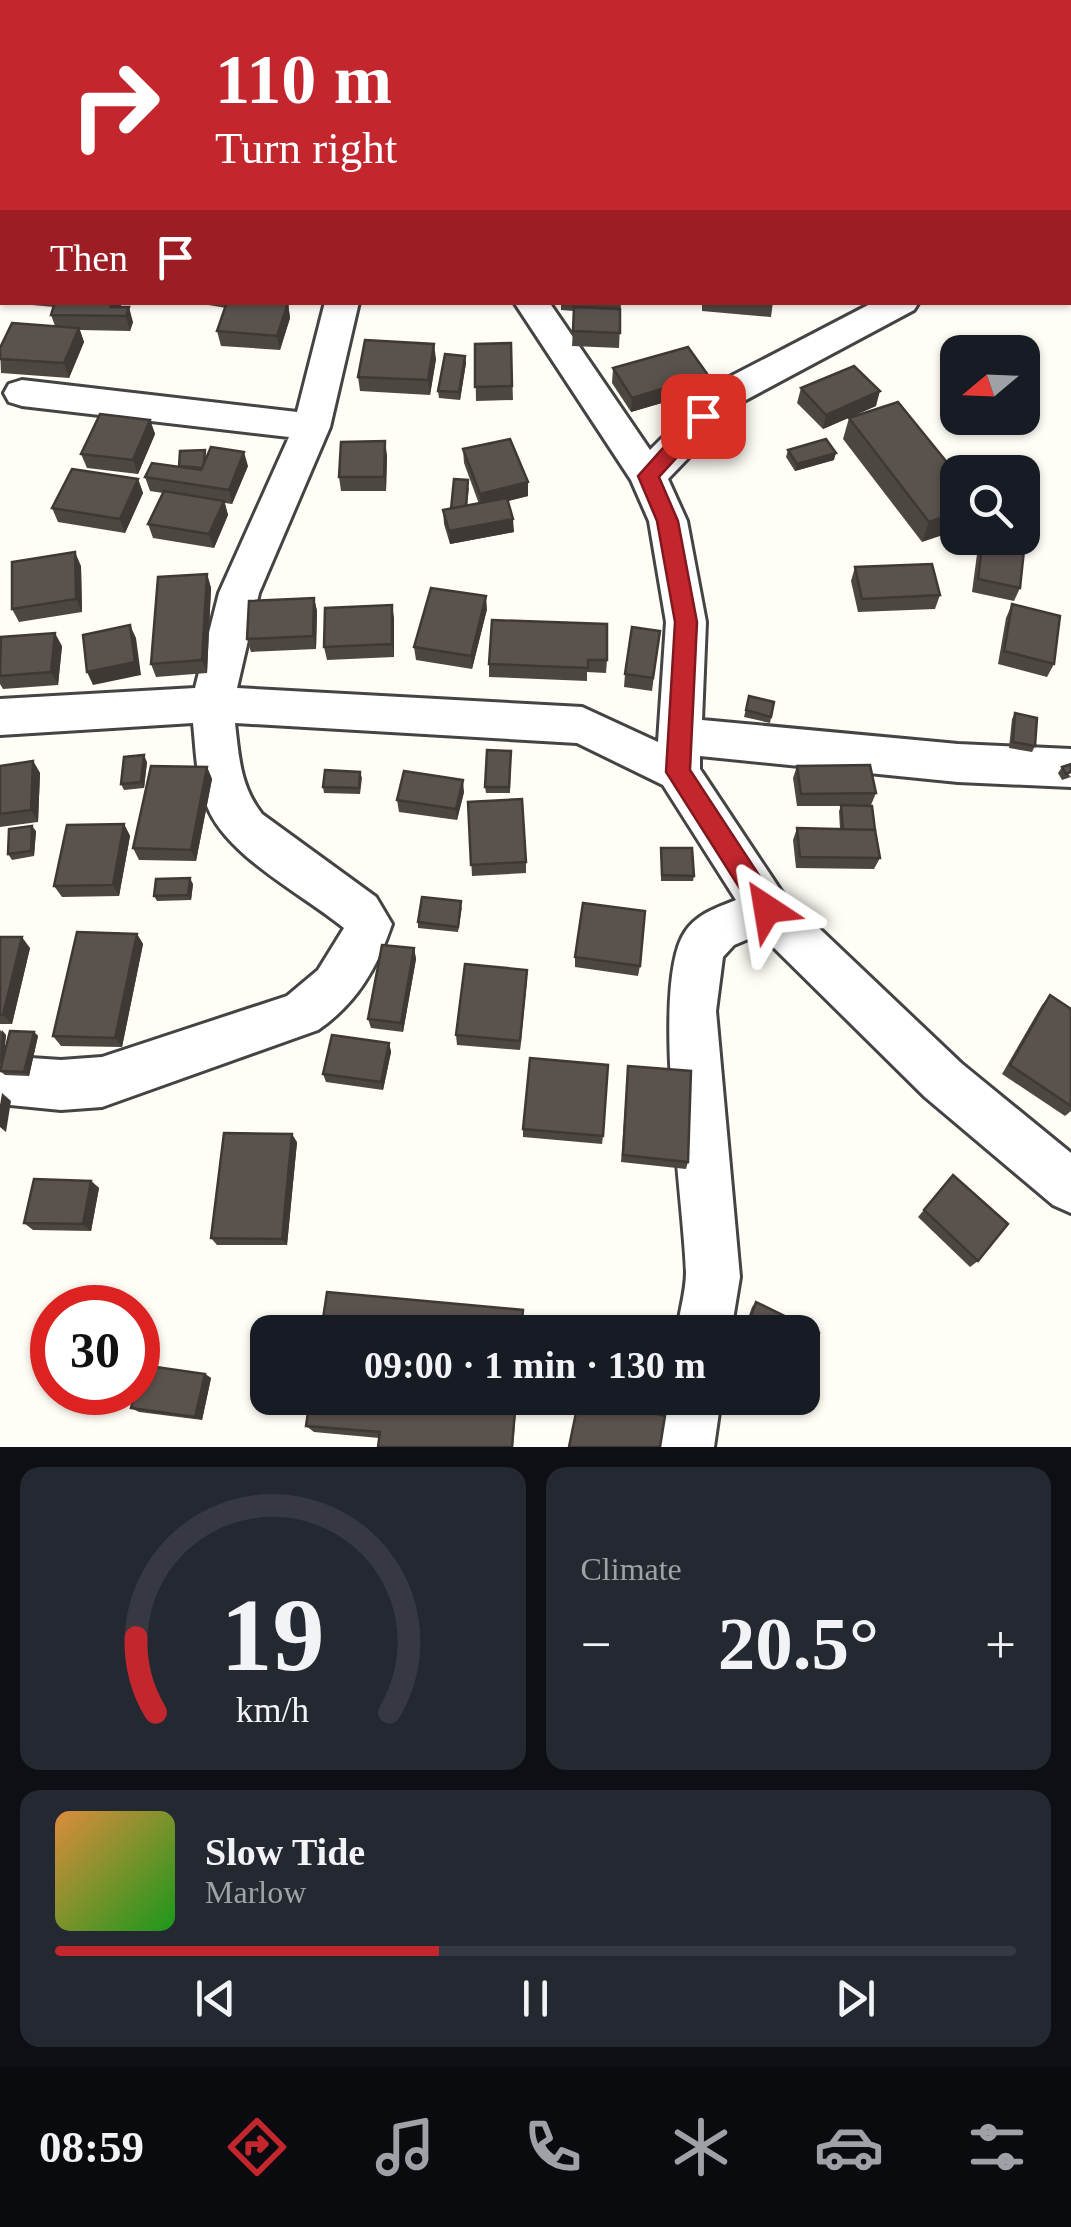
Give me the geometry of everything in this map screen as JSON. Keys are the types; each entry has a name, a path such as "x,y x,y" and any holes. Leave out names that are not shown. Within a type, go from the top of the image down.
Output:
{"street":[{"path":"0,1080 61,1085 102,1082 301,1014 328,997 361,951 369,924 360,912 246,828 228,805 220,778 212,704 239,593 312,427 341,305"},
{"path":"534,305 648,476 668,521 686,622 679,754 767,909 943,1080 1071,1187"},
{"path":"648,476 729,393 896,305"},
{"path":"22,392 312,427"},
{"path":"0,718 212,704 582,726 679,754 1071,768"},
{"path":"707,1315 713,1277 692,1012 700,948 717,930 767,909"},
{"path":"685,1447 690,1415"}],"building":[{"path":"54,305 129,307 126,316 51,315"},
{"path":"226,305 287,305 277,336 217,331"},
{"path":"574,307 620,309 620,333 573,331"},
{"path":"12,323 79,328 64,363 0,359 0,348"},
{"path":"365,340 434,344 428,380 358,377"},
{"path":"511,343 512,386 475,387 475,344"},
{"path":"688,347 708,375 632,398 613,368"},
{"path":"445,354 465,356 459,392 438,391"},
{"path":"854,366 880,391 826,415 801,388"},
{"path":"898,402 941,455 940,518 929,522 849,418"},
{"path":"100,414 150,420 133,460 81,454"},
{"path":"510,439 528,482 480,494 463,449"},
{"path":"826,439 836,453 797,464 788,450"},
{"path":"385,441 384,477 339,477 341,442"},
{"path":"211,447 244,452 229,490 145,477 152,463 201,470"},
{"path":"205,450 202,468 179,466 180,451"},
{"path":"72,469 138,479 120,519 52,508"},
{"path":"454,479 468,480 466,506 451,509"},
{"path":"164,491 224,501 209,534 148,524"},
{"path":"507,498 513,519 449,531 443,510"},
{"path":"75,552 76,599 12,609 12,562"},
{"path":"981,555 1023,555 1020,588 978,579"},
{"path":"932,564 940,595 862,599 855,567"},
{"path":"207,574 202,660 151,664 158,577"},
{"path":"431,588 486,596 471,656 414,647"},
{"path":"314,598 313,636 247,639 249,601"},
{"path":"1012,604 1060,616 1054,664 1004,651"},
{"path":"392,605 392,644 324,647 325,608"},
{"path":"492,620 607,624 607,660 588,660 588,668 489,664"},
{"path":"130,625 135,662 87,672 83,635"},
{"path":"632,627 660,631 653,678 625,674"},
{"path":"55,633 51,672 0,676 1,637"},
{"path":"749,696 774,702 771,717 746,710"},
{"path":"1015,713 1037,718 1035,746 1013,742"},
{"path":"487,750 511,751 509,787 485,787"},
{"path":"144,755 141,782 121,784 124,757"},
{"path":"33,761 31,810 0,814 0,766"},
{"path":"870,765 876,793 801,794 797,766"},
{"path":"151,766 207,767 191,850 133,848"},
{"path":"325,770 360,772 359,788 323,787"},
{"path":"404,771 463,780 456,809 397,800"},
{"path":"522,799 526,862 471,865 468,802"},
{"path":"841,805 872,806 875,830 843,830"},
{"path":"124,824 113,885 54,886 67,825"},
{"path":"32,826 31,851 8,854 9,829"},
{"path":"797,828 875,830 880,858 800,857"},
{"path":"661,848 692,848 694,876 662,875"},
{"path":"190,878 188,895 154,896 156,879"},
{"path":"422,897 461,901 458,927 418,922"},
{"path":"583,903 645,911 640,966 575,957"},
{"path":"77,932 137,934 115,1038 53,1036"},
{"path":"0,937 22,937 3,1015 0,1015"},
{"path":"382,945 414,948 401,1023 368,1019"},
{"path":"465,964 527,970 520,1041 456,1035"},
{"path":"1050,995 1071,1009 1071,1106 1010,1065"},
{"path":"10,1031 34,1032 24,1072 0,1071"},
{"path":"332,1035 389,1043 381,1082 323,1074"},
{"path":"530,1058 608,1065 603,1136 523,1129"},
{"path":"628,1066 691,1071 688,1162 623,1155"},
{"path":"224,1133 292,1134 282,1239 211,1238"},
{"path":"953,1175 1008,1224 978,1261 924,1210"},
{"path":"34,1179 91,1181 83,1224 24,1223"},
{"path":"327,1292 523,1310 523,1315 324,1315"},
{"path":"756,1302 782,1315 751,1315"},
{"path":"160,1368 205,1374 195,1417 160,1412"},
{"path":"308,1415 515,1415 512,1447 378,1447 380,1432 306,1426"},
{"path":"576,1415 665,1416 660,1447 569,1447"}],"route":[{"path":"703,416 648,476 668,521 686,622 678,772 767,909"}]}
